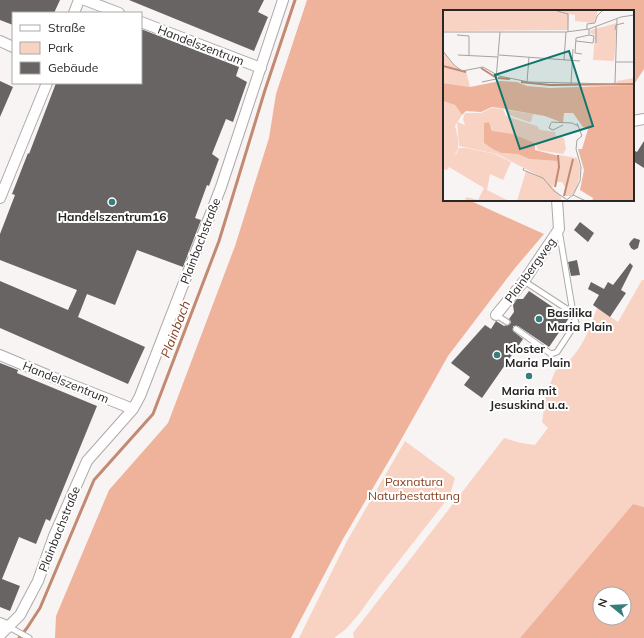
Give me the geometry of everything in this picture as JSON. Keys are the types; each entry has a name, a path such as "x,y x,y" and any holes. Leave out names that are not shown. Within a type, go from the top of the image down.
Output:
{"street":[{"path":"74,12 79,0"},
{"path":"85,0 116,12"},
{"name":"Plainbachstraße","path":"0,636 20,615 38,581 54,536 88,461 132,409 143,389 221,187 283,0"},
{"name":"Handelszentrum","path":"142,22 261,68"},
{"path":"0,41 12,47"},
{"path":"0,198 47,84"},
{"path":"634,121 644,120"},
{"name":"Plainbergweg","path":"496,314 524,281 559,229 558,201"},
{"name":"Handelszentrum","path":"0,355 132,409"}],"lane":[{"path":"516,329 551,354 557,352 576,323 559,229"},
{"path":"524,281 573,313"},
{"path":"496,314 507,322"},
{"path":"8,627 29,638"}],"green space":[{"path":"642,280 644,280 644,507 633,504 520,638 354,638 353,633 504,438 535,445 548,428 542,422 546,395 555,371 570,359 582,344 597,308 618,322"},
{"name":"Paxnatura Naturbestattung","path":"405,441 455,478 449,497 346,629 334,638 299,638 347,541"}],"shaded area":[{"path":"307,0 644,0 644,69 634,84 634,10 443,10 443,201 471,201 544,234 515,268 448,356 343,539 291,638 55,638 56,616 109,490 168,423 235,246 269,138 276,94"},
{"path":"633,504 644,507 644,638 520,638"}],"building":[{"path":"0,0 60,0 54,12 12,12 12,25 0,20"},
{"path":"129,0 264,0 258,12 268,17 254,51"},
{"name":"Handelszentrum16","path":"142,29 239,67 236,76 247,82 233,122 226,119 212,154 219,159 209,186 207,185 195,218 201,220 183,267 137,250 115,305 87,294 78,317 145,347 128,384 0,328 0,281 68,310 77,290 0,260 0,234 15,195 12,194 28,153 29,154 56,84 142,84"},
{"path":"0,81 13,87 0,117"},
{"path":"644,141 644,168 634,162 634,150 637,152"},
{"path":"580,222 594,233 588,242 574,230"},
{"path":"634,238 640,240 638,248 634,250 629,244"},
{"path":"577,260 580,275 571,276 568,262"},
{"path":"630,263 633,266 621,290 626,293 610,317 593,305 599,295 588,289 591,282 604,289 608,282 613,285"},
{"path":"529,291 569,318 549,347 518,326 513,326 513,331 523,339 482,398 464,385 470,377 451,363 485,325 491,329 496,321 504,326 510,324 511,322 509,319 514,312 513,305 517,299 523,299"},
{"path":"0,363 18,370 17,373 97,406 50,521 46,519 36,544 19,537 2,579 20,586 10,611 0,607"}],"waterway":[{"name":"Plainbach","path":"19,638 40,608 94,480 153,414 219,241 265,90 295,0"}],"place":[{"name":"Handelszentrum16","path":"112,202"},
{"name":"Basilika Maria Plain","path":"539,319"},
{"name":"Kloster Maria Plain","path":"497,355"},
{"name":"Maria mit Jesuskind u.a.","path":"529,376"}]}
